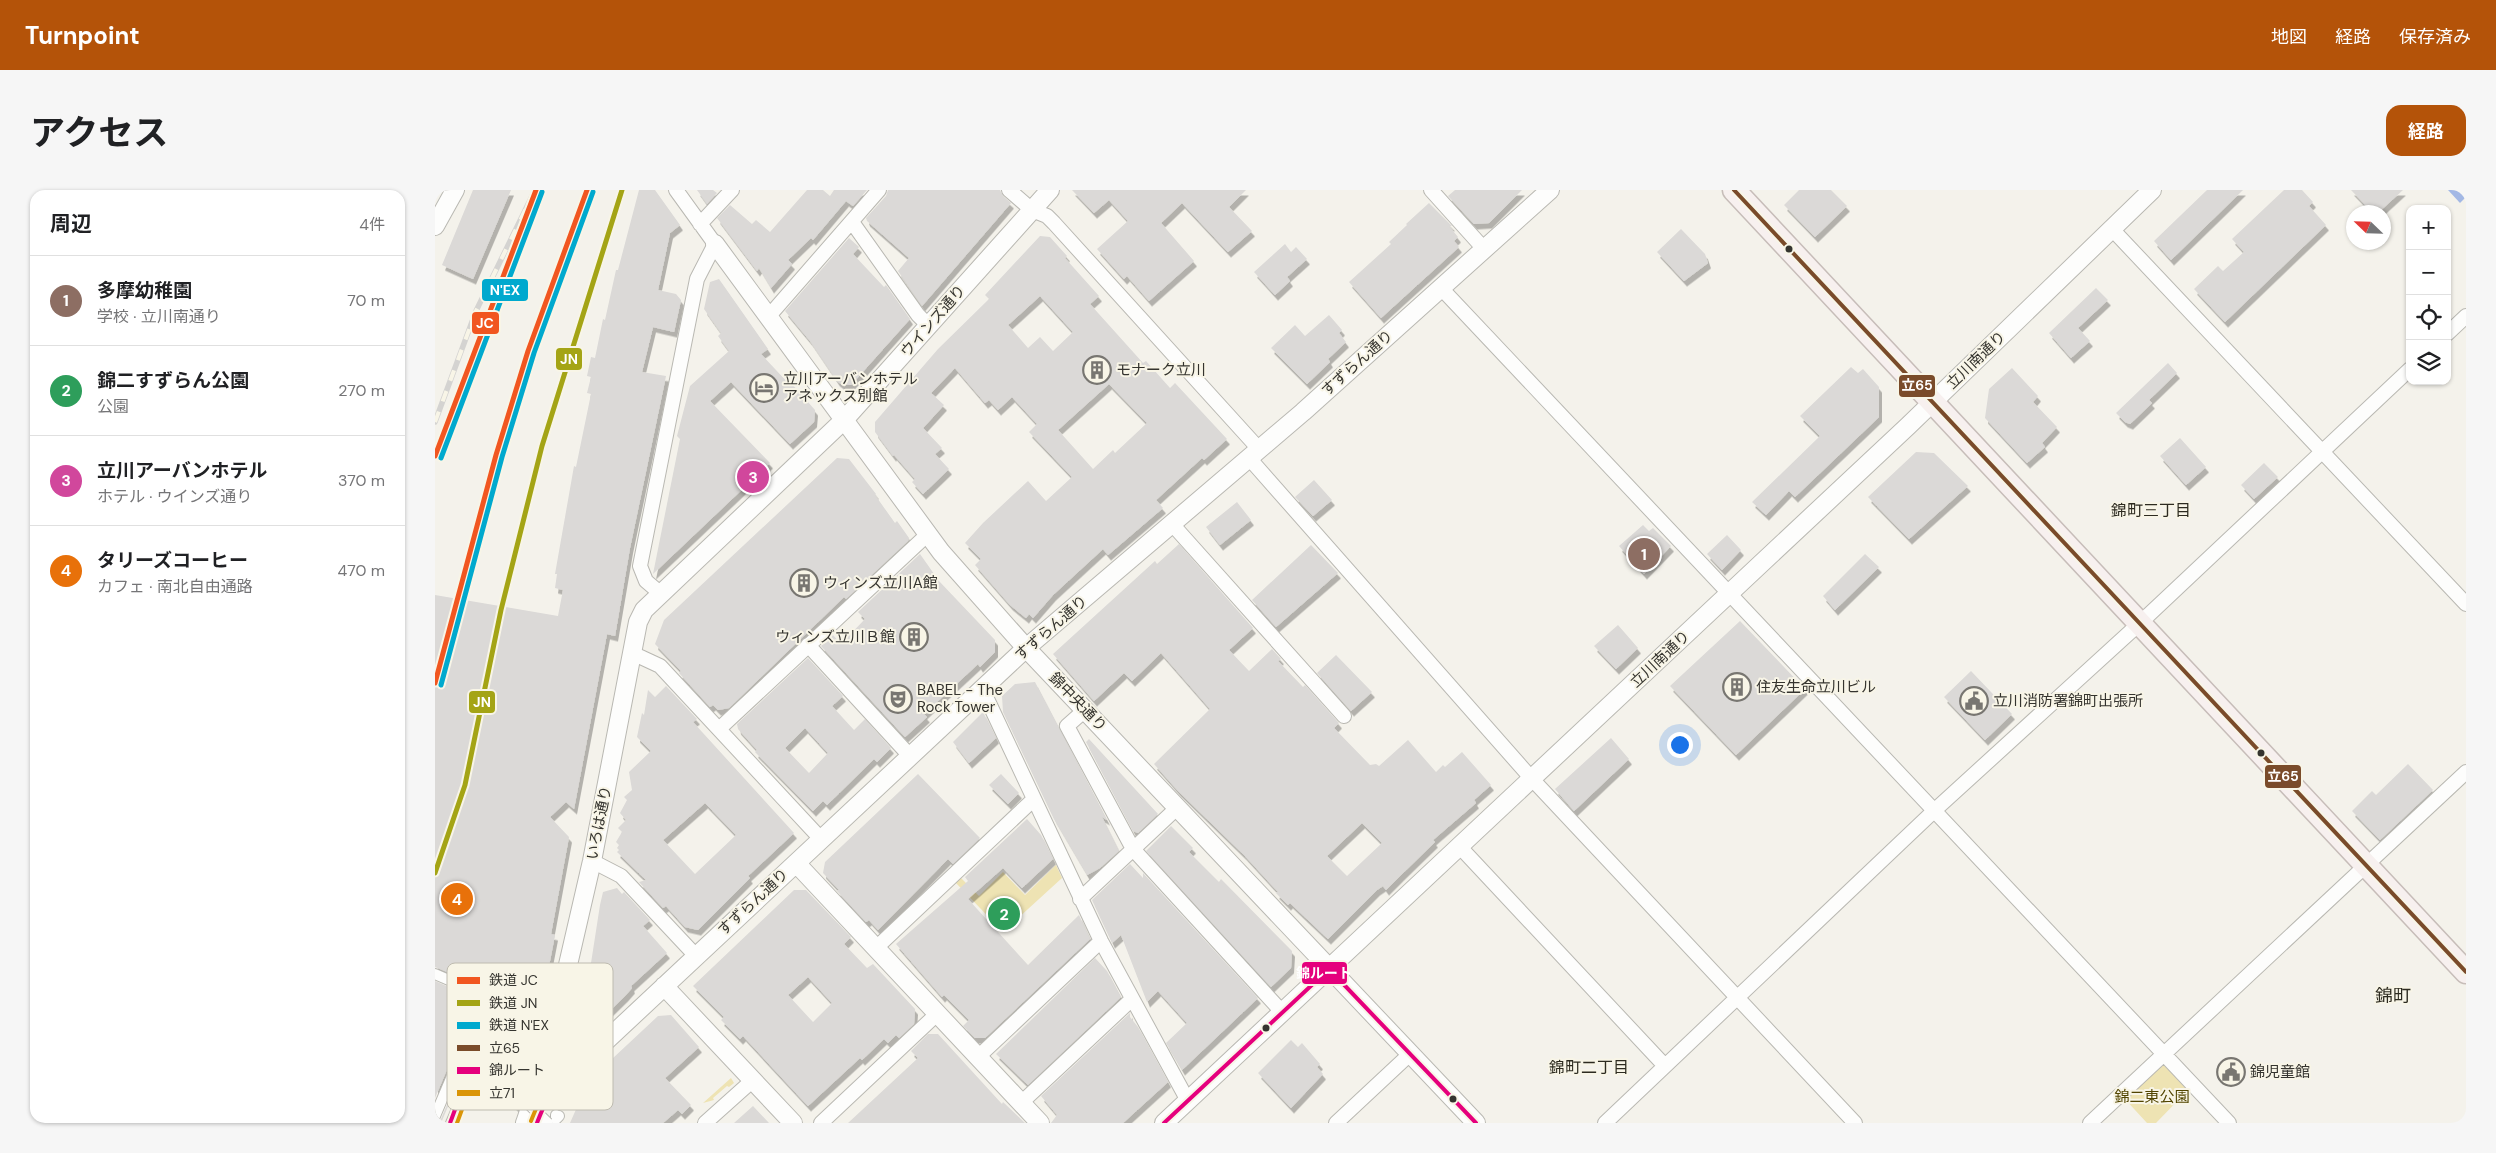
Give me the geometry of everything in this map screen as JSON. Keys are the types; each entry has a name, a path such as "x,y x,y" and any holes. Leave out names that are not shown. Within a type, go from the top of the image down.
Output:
{"main road":[{"path":"1733,190 2466,972"}],"street":[{"path":"437,219 455,190"},
{"path":"660,594 646,581 640,566 697,279 715,244 676,190"},
{"path":"700,224 732,190"},
{"path":"769,316 879,190"},
{"path":"1009,190 1032,210 1047,216 1054,223 1532,779 1855,1123"},
{"name":"ウインズ通り","path":"660,594 845,420 1050,190"},
{"path":"1431,190 1485,250"},
{"name":"すずらん通り","path":"613,1035 1026,648 1254,454 1485,250 1549,190"},
{"name":"立川南通り","path":"1164,1123 1933,402 2152,190"},
{"path":"852,222 918,315 929,326"},
{"path":"2111,228 2466,604"},
{"name":"錦中央通り","path":"715,244 958,573 1026,648 1178,807 1471,1121"},
{"path":"1441,288 2229,1123"},
{"path":"2451,330 2466,316"},
{"path":"1605,1123 1935,810 2140,623 2406,374"},
{"path":"1172,524 1344,716"},
{"path":"719,729 928,534"},
{"name":"いろは通り","path":"568,963 592,861 638,622 644,610 660,594"},
{"path":"808,645 911,756"},
{"path":"632,653 660,666 821,839"},
{"path":"981,690 988,701 1101,941 1188,1101"},
{"path":"1085,710 1067,726 1133,849 1283,1013"},
{"path":"2090,1123 2466,772"},
{"path":"876,948 1033,799"},
{"path":"1080,899 1178,807"},
{"path":"1460,847 1665,1066"},
{"path":"592,861 621,876 696,956"},
{"path":"796,863 1040,1123"},
{"path":"978,1057 1101,941"},
{"path":"435,974 447,980"},
{"path":"664,986 793,1123"},
{"path":"1021,1103 1131,999"},
{"path":"821,1123 937,1014"},
{"path":"1336,1123 1410,1054"},
{"path":"435,1116 447,1079"},
{"path":"705,1123 753,1080"},
{"path":"525,1123 530,1110"},
{"path":"537,1123 542,1110"},
{"path":"544,1110 555,1119"}],"green space":[{"path":"1056,865 1062,878 1003,932 955,882 960,877 979,896 1003,872 1025,895"},
{"name":"錦二東公園","path":"2163,1058 2191,1087 2156,1123 2147,1123 2123,1097"},
{"path":"731,1078 734,1083 729,1087 727,1086 713,1098 714,1100 703,1103"}],"water":[{"path":"2448,190 2466,190 2466,197 2460,203"}],"building":[{"path":"473,190 511,190 473,279 442,265"},
{"path":"639,190 655,190 680,225 670,233 658,290 676,294 681,300 674,332 653,327 642,372 666,376 630,548 615,636 607,634 574,809 566,802 550,817 569,837 551,934 555,935 550,963 447,963 447,972 435,967 435,595 558,616 563,590 555,588 557,574 555,574 574,466 576,467 591,394 587,393 591,377 587,376 591,357 595,358 603,319 605,320 616,270 618,270"},
{"path":"697,190 713,190 717,193 707,204"},
{"path":"807,190 823,190 830,196 834,190 867,190 853,206 846,201 813,240 811,238 788,260 792,264 771,288 759,268 757,271 717,218 730,205 752,224 756,220 770,232"},
{"path":"888,190 1000,190 1003,196 1011,203 922,306 898,271 909,258 867,221 866,218 886,196"},
{"path":"1072,190 1246,190 1229,207 1252,231 1228,252 1182,203 1161,223 1194,261 1149,301 1127,276 1124,279 1097,249 1128,221 1109,200 1094,213"},
{"path":"1455,190 1522,190 1489,223 1474,224 1448,196"},
{"path":"1799,190 1831,190 1847,206 1815,237 1784,205"},
{"path":"2207,190 2243,190 2171,260 2154,241"},
{"path":"2284,190 2302,190 2313,202 2309,206 2326,225 2225,322 2194,289 2218,266 2223,271 2244,252 2232,239"},
{"path":"2351,190 2403,190 2387,205 2365,205"},
{"path":"1429,203 1452,226 1449,226 1458,237 1454,241 1459,247 1381,318 1349,282 1391,244 1389,242"},
{"path":"1681,229 1705,254 1708,263 1684,281 1657,252"},
{"path":"1040,236 1050,237 1067,256 1065,258 1099,296 1090,304 1143,363 1146,361 1170,388 1175,383 1227,439 1204,460 1202,458 1156,500 1163,508 1108,555 1103,549 1053,595 1033,618 1029,614 1026,618 1010,605 975,565 981,559 965,543 983,523 1028,481 1046,501 1072,477 1029,432 1037,424 1012,397 998,410 989,400 985,403 955,368 931,393 944,405 923,428 942,448 935,454 949,469 923,494 912,482 915,479 893,456 875,432 875,422 938,349 989,299 985,295","holes":["1040,296 1073,332 1053,351 1040,337 1028,348 1008,325","1109,384 1147,423 1115,453 1113,450 1093,469 1058,430"]},
{"path":"849,238 859,247 853,254 884,287 886,285 910,319 851,385 841,384 837,381 810,341 785,311"},
{"path":"1285,244 1291,252 1296,247 1307,259 1287,277 1290,281 1275,295 1254,272"},
{"path":"719,279 768,349 761,354 815,410 814,422 790,444 731,382 710,401 770,463 653,574 680,439 677,436 690,386 729,351 718,336 721,333 704,309 710,282"},
{"path":"2096,288 2108,300 2078,328 2090,341 2071,358 2049,333"},
{"path":"1329,315 1342,330 1339,333 1346,342 1328,359 1330,362 1307,384 1271,348 1295,325 1305,336"},
{"path":"2168,363 2177,373 2149,400 2152,403 2130,424 2125,422 2116,413"},
{"path":"1851,367 1858,373 1863,369 1879,387 1879,417 1795,497 1789,491 1766,515 1752,502 1820,436 1800,416"},
{"path":"2012,368 2038,396 2033,402 2057,427 2042,443 2045,447 2027,463 1985,418 1989,389"},
{"path":"2180,438 2206,467 2186,485 2160,456"},
{"path":"1916,452 1934,453 1968,486 1909,539 1868,497"},
{"path":"837,458 849,459 895,523 897,521 909,538 908,541 846,599 844,597 729,708 718,710 713,705 710,707 679,673 681,671 655,644 664,620"},
{"path":"2264,463 2278,477 2254,499 2241,485"},
{"path":"1314,480 1332,500 1313,516 1295,497"},
{"path":"1237,502 1251,520 1220,545 1206,527"},
{"path":"1643,525 1649,531 1653,528 1671,546 1644,574 1619,546"},
{"path":"1727,535 1741,550 1722,570 1707,554"},
{"path":"1179,544 1253,628 1229,650 1249,671 1272,649 1281,659 1278,661 1303,687 1305,685 1339,723 1334,728 1370,765 1376,764 1379,766 1408,740 1436,772 1443,765 1445,767 1462,752 1491,785 1474,800 1476,803 1433,840 1435,842 1386,890 1383,886 1377,890 1328,939 1290,903 1288,905 1276,893 1278,892 1244,855 1178,791 1154,764 1210,709 1161,653 1132,681 1124,673 1094,701 1053,654 1155,561 1157,564","holes":["1362,823 1382,843 1347,876 1327,856"]},
{"path":"1311,545 1338,573 1276,627 1252,600"},
{"path":"920,554 939,581 995,640 995,652 980,667 978,664 924,714 927,717 905,737 821,646 833,635 841,644 865,619 858,612"},
{"path":"1865,554 1879,567 1835,610 1823,596"},
{"name":"住友生命立川ビル","path":"1740,621 1805,689 1736,755 1670,686"},
{"path":"1618,625 1638,648 1616,669 1594,646"},
{"path":"1336,655 1372,692 1351,711 1317,673"},
{"path":"808,658 843,696 832,706 854,730 865,719 891,748 877,762 874,759 827,805 823,801 813,811 755,752 757,750 738,729 737,724","holes":["805,728 828,753 809,773 785,748"]},
{"path":"1971,671 2012,714 1985,740 1944,697"},
{"path":"1035,682 1107,820 1102,817 1119,851 1100,868 1087,875 1054,819 1003,712 1002,696 1015,684"},
{"path":"666,686 697,719 693,722 794,833 748,876 750,878 698,930 685,927 666,906 663,908 639,882 646,880 617,852 619,845 616,842 622,832 618,828 626,820 620,813 627,800 624,797 632,790 629,772 651,751 637,737 642,713 644,715 648,690 655,697","holes":["705,803 736,835 695,874 663,840"]},
{"path":"983,712 996,738 969,763 953,742"},
{"path":"1611,738 1629,759 1574,811 1555,789"},
{"path":"1089,739 1158,814 1138,833 1133,831 1086,742"},
{"path":"2408,764 2433,790 2380,840 2352,811 2372,791 2376,795"},
{"path":"918,774 980,838 953,864 948,859 878,930 869,920 866,922 836,890 839,890 823,873 825,862"},
{"path":"1001,774 1019,793 1008,804 989,785"},
{"path":"1027,819 1041,835 1053,859 1022,888 1003,868 968,899 1028,965 1079,915 1090,939 985,1038 975,1038 963,1026 969,1020 944,995 942,997 896,944 968,881 965,877"},
{"path":"1171,826 1193,848 1189,852 1219,882 1221,879 1292,951 1291,968 1271,987 1146,851"},
{"path":"1130,864 1143,878 1143,873 1258,998 1182,1070 1166,1043 1187,1023 1158,991 1147,1002 1121,935 1112,943 1092,900"},
{"path":"617,888 622,894 624,892 650,920 643,926 667,953 631,986 632,988 613,1008 613,963 591,963 603,892"},
{"path":"794,890 806,890 851,937 844,944 867,968 873,964 915,1009 914,1024 899,1038 896,1035 888,1043 884,1039 862,1060 860,1058 808,1106 743,1036 740,1039 721,1020 724,1017 693,986","holes":["808,977 832,1003 813,1022 788,995"]},
{"path":"1095,958 1107,971 1121,997 1028,1085 996,1054"},
{"path":"435,981 447,986 447,1070 435,1098"},
{"path":"1130,1013 1130,1017 1138,1027 1168,1082 1123,1123 1051,1123 1057,1115 1041,1096"},
{"path":"671,1015 699,1047 665,1078 691,1105 682,1114 678,1110 663,1123 570,1123 576,1110 613,1110 613,1058 658,1016"},
{"path":"928,1034 938,1034 1002,1104 1003,1102 1025,1123 848,1123 918,1058 911,1051"},
{"path":"1291,1040 1298,1047 1302,1043 1320,1064 1317,1067 1323,1074 1291,1108 1258,1073"},
{"path":"447,1105 441,1123 435,1123 441,1119"},
{"path":"753,1106 769,1123 734,1123"}],"railway":[{"path":"435,422 476,311 535,190"}],"rail line":[{"name":"JC","path":"435,456 536,190"},
{"name":"JC","path":"435,683 496,455 528,351 587,190"},
{"name":"JN","path":"435,873 465,785 501,610 542,446 622,190"},
{"name":"N'EX","path":"441,458 542,192"},
{"name":"N'EX","path":"441,685 502,457 534,353 593,192"}],"transit line":[{"name":"立65","path":"1734,190 2466,972"},
{"name":"錦ルート","path":"1164,1123 1329,969 1476,1123"},
{"name":"錦ルート","path":"450,1123 455,1110"},
{"name":"立71","path":"457,1123 462,1110"},
{"name":"立71","path":"531,1121 536,1110"},
{"name":"錦ルート","path":"537,1123 542,1110"}],"place":[{"name":"モナーク立川","path":"1097,370"},
{"name":"立川アーバンホテル アネックス別館","path":"764,388"},
{"name":"立川アーバンホテル","path":"753,477"},
{"name":"多摩幼稚園","path":"1644,554"},
{"name":"ウィンズ立川A館","path":"804,583"},
{"name":"ウィンズ立川Ｂ館","path":"914,637"},
{"name":"住友生命立川ビル","path":"1737,687"},
{"name":"BABEL - The Rock Tower","path":"898,699"},
{"name":"立川消防署錦町出張所","path":"1974,701"},
{"name":"タリーズコーヒー","path":"457,899"},
{"name":"錦二すずらん公園","path":"1004,914"},
{"name":"錦児童館","path":"2231,1072"}],"district":[{"name":"錦町三丁目","path":"2151,510"},
{"name":"錦町","path":"2393,996"},
{"name":"錦町二丁目","path":"1589,1067"}]}
